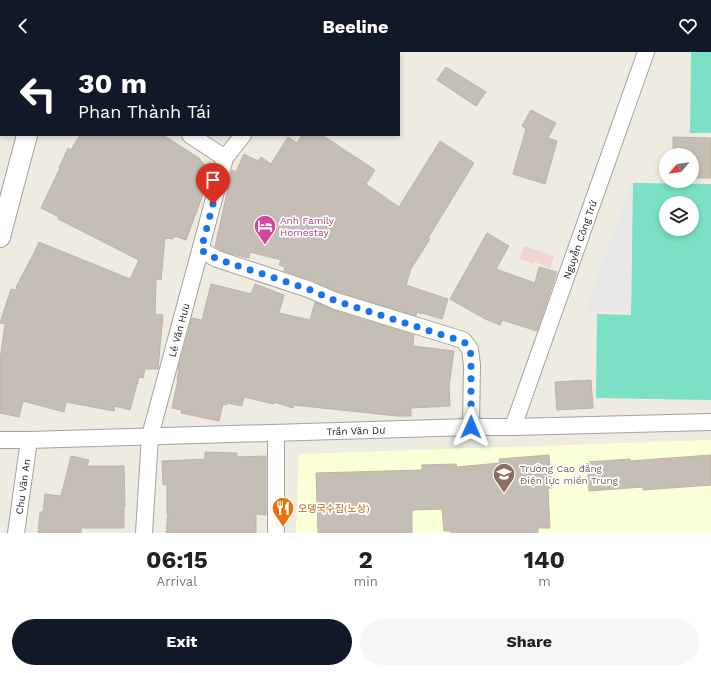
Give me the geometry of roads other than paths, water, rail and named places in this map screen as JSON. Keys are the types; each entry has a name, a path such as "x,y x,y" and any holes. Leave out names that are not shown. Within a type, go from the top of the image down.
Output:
{"street":[{"name":"Nguyễn Công Trứ","path":"513,427 646,52"},
{"path":"0,237 27,136"},
{"path":"192,136 225,158"},
{"name":"Lê Văn Hưu","path":"144,533 150,436 225,158 242,136"},
{"path":"201,250 217,259 308,289 336,301 452,338 463,340 470,349 472,365 471,427"},
{"name":"Trần Văn Dư","path":"0,440 711,422"},
{"path":"276,433 276,533"},
{"name":"Chu Văn An","path":"16,533 29,440"}],"place":[{"name":"Anh Family Homestay","path":"265,246"},
{"name":"Trường Cao đẳng Điện lực miền Trung","path":"504,494"},
{"name":"오뎅국수집(노상)","path":"283,528"}]}
